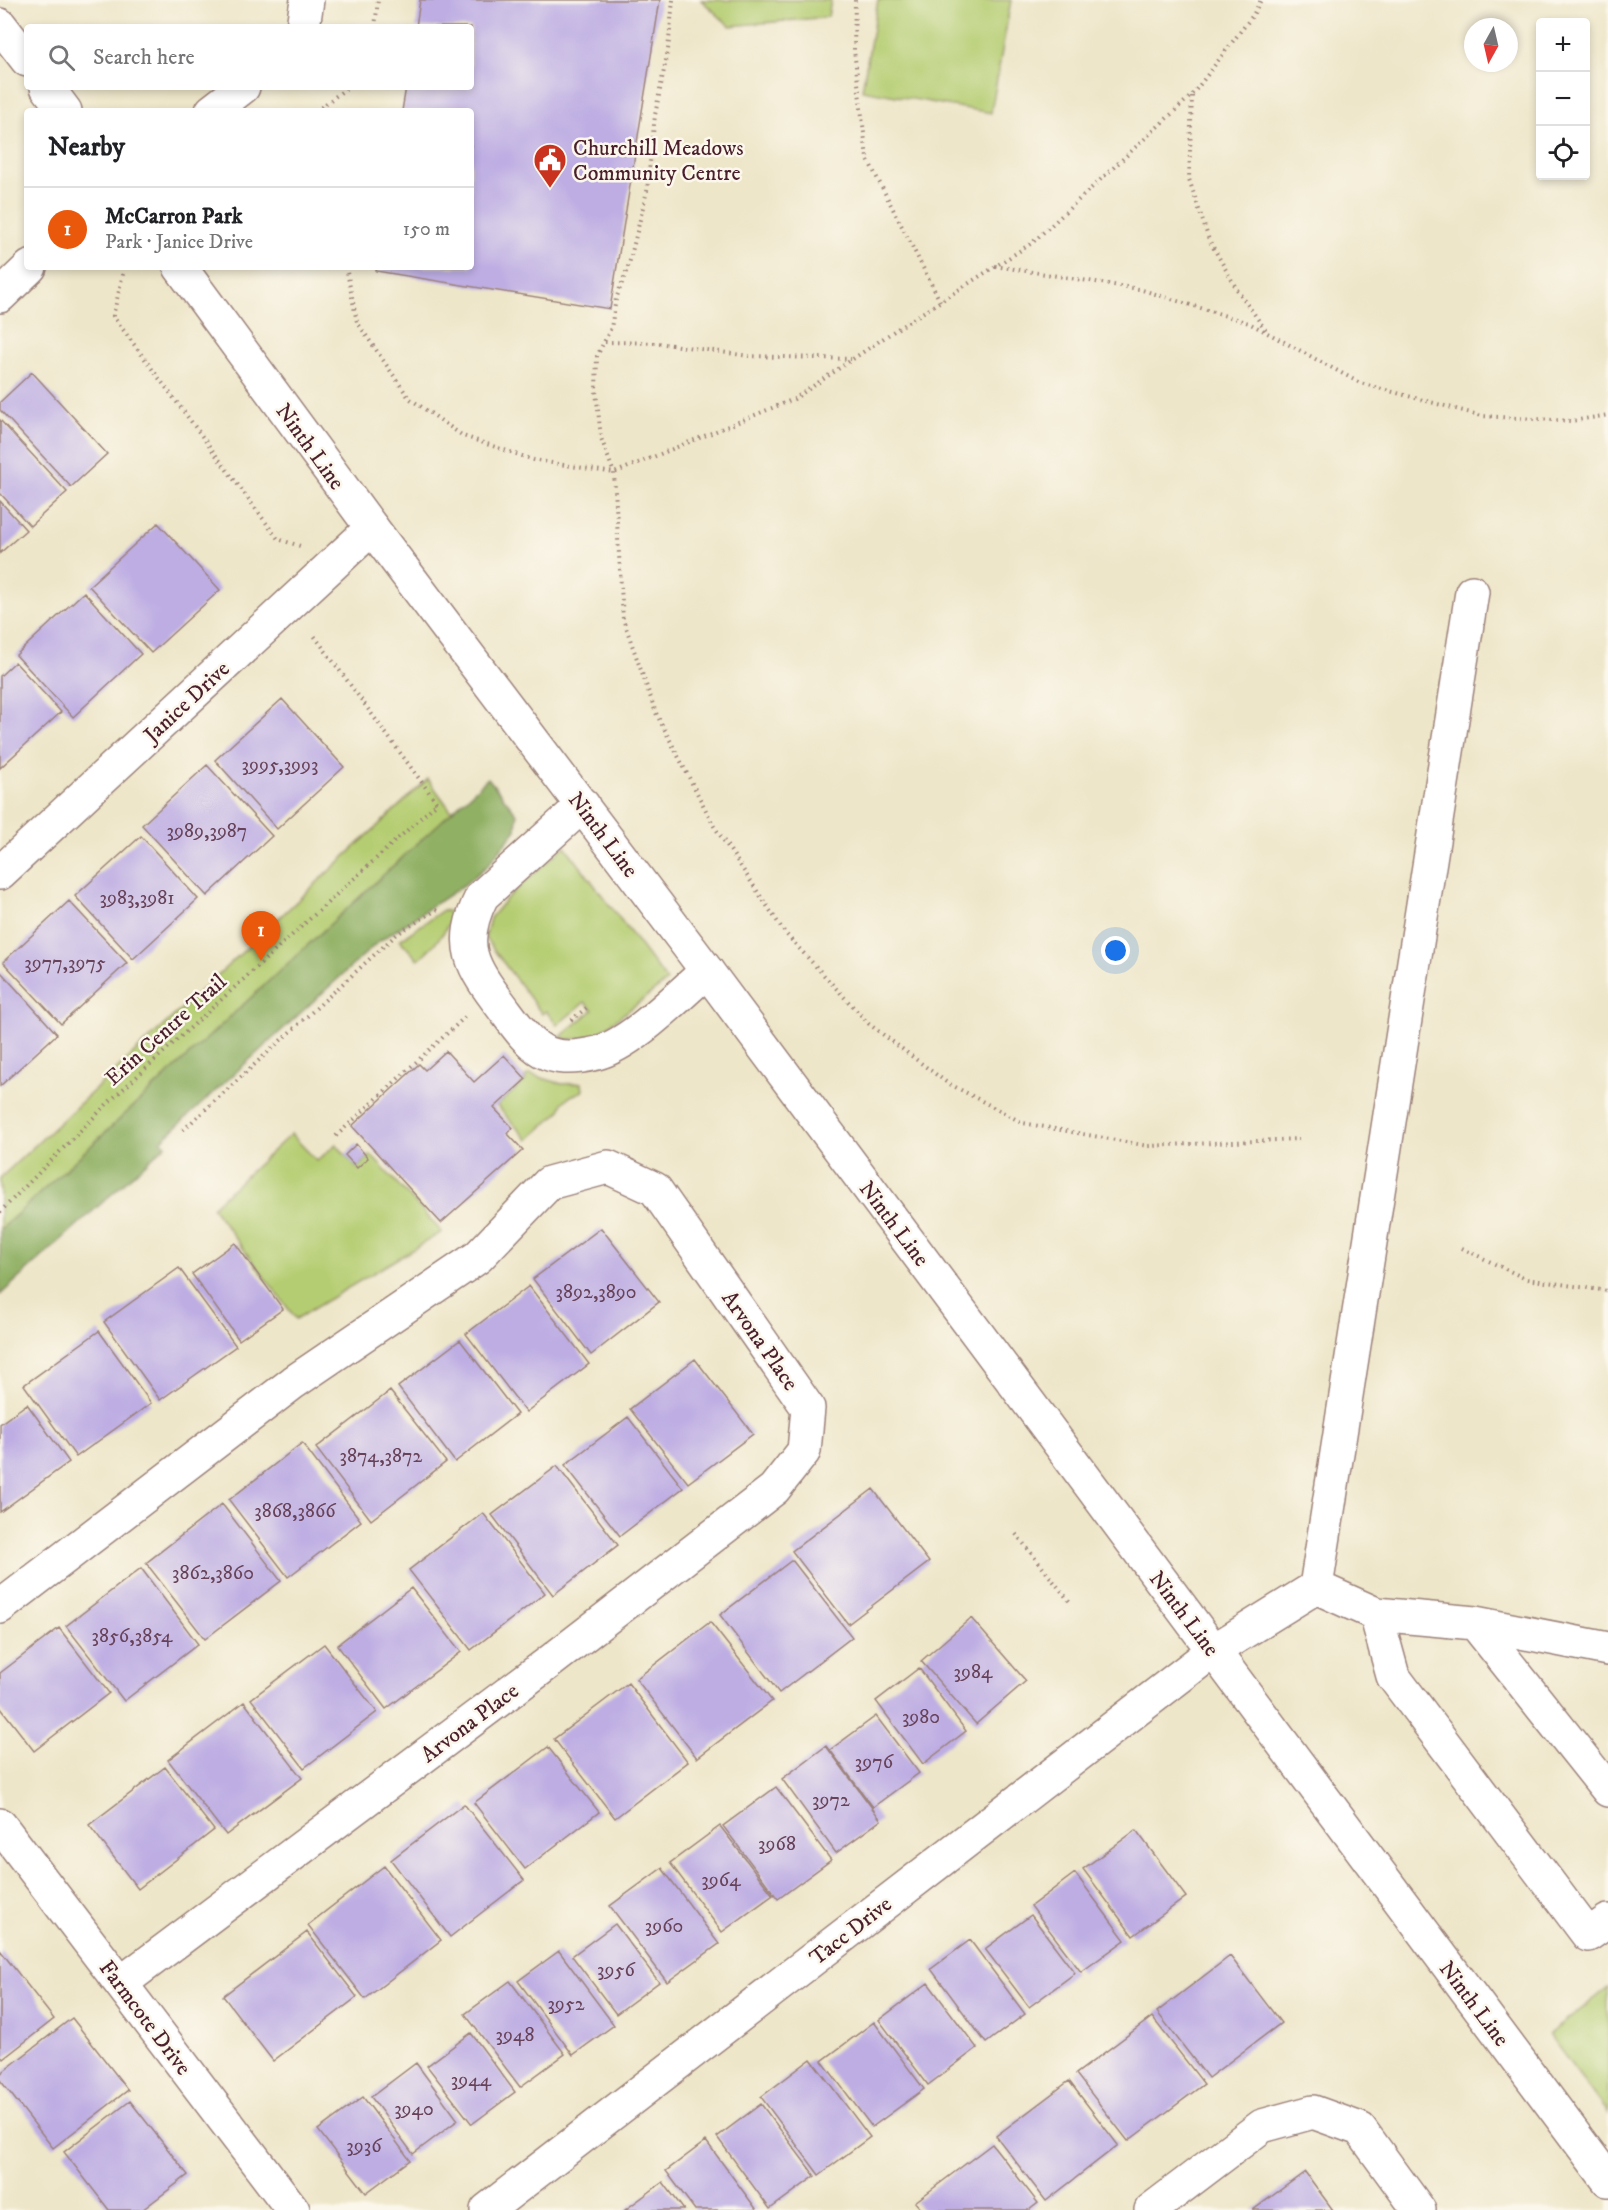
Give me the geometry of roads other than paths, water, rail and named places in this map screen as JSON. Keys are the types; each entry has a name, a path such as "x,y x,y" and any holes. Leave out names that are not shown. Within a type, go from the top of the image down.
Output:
{"street":[{"path":"303,24 307,0"},
{"path":"0,25 24,56"},
{"path":"49,90 63,108"},
{"path":"216,108 239,90"},
{"path":"0,296 27,270"},
{"name":"Ninth Line","path":"182,270 372,528 583,805 1608,2180"},
{"name":"Janice Drive","path":"0,873 372,528"},
{"path":"1472,592 1316,1587 1376,1614 1475,1623 1608,1649"},
{"path":"583,805 482,896 474,912 470,945 475,969 529,1043 552,1055 574,1057 612,1048 646,1024 707,971"},
{"name":"Arvona Place","path":"0,1607 294,1382 478,1257 549,1183 608,1167 655,1189 808,1408 804,1451 774,1489 547,1664 121,1983"},
{"name":"Tacc Drive","path":"487,2210 1213,1651 1316,1587"},
{"path":"1376,1614 1393,1676 1567,1908 1588,1935 1608,1921"},
{"path":"1475,1623 1608,1790"},
{"name":"Farmcote Drive","path":"0,1825 293,2210"},
{"path":"1151,2210 1262,2126 1313,2112 1360,2129 1419,2210"}],"place":[{"name":"Churchill Meadows Community Centre","path":"550,189"},
{"name":"McCarron Park","path":"261,961"}]}
